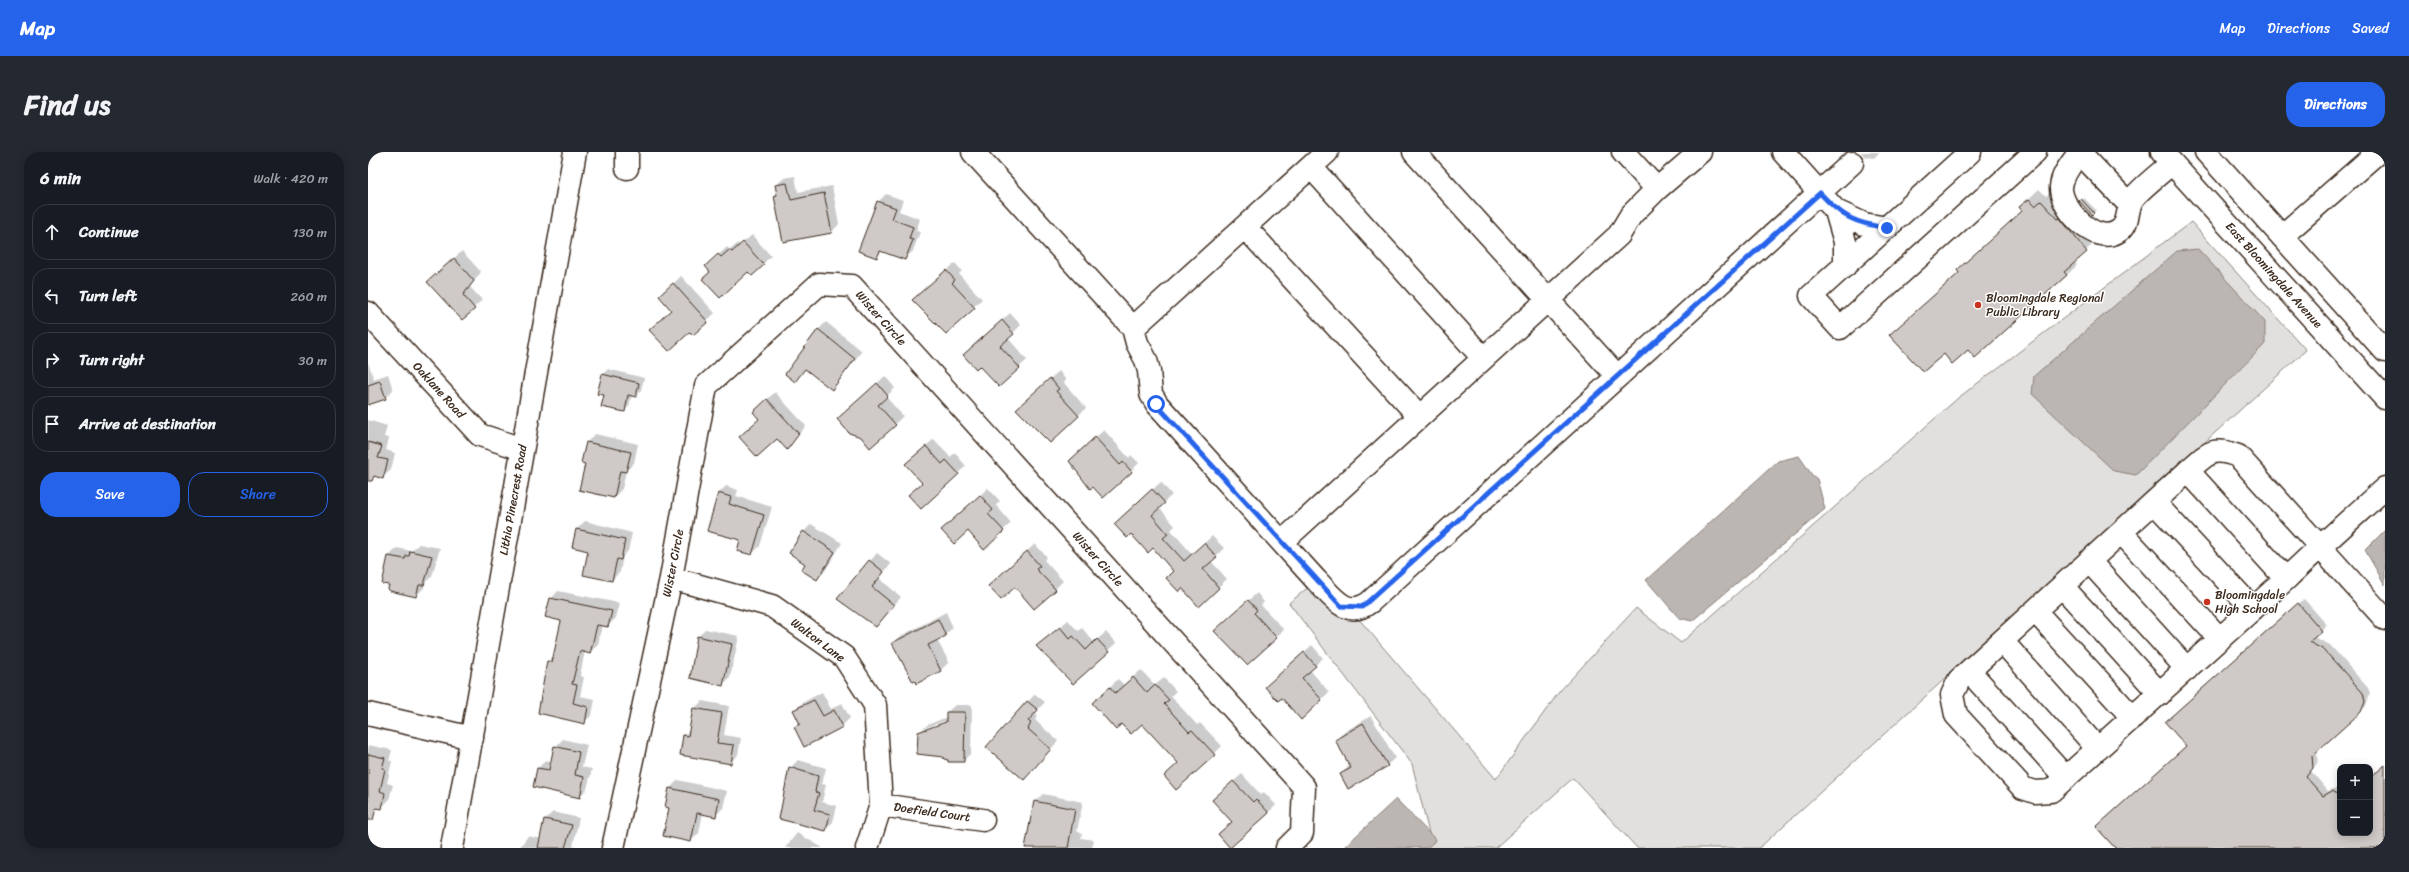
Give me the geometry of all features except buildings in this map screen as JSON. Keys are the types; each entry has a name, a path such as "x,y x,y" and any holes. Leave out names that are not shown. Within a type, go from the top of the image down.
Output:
{"street":[{"name":"Lithia Pinecrest Road","path":"452,848 575,152"},
{"path":"973,152 1134,328 1137,343 1147,365 1150,394 1156,404 1341,606 1362,607 1852,163"},
{"path":"1134,328 1327,152"},
{"path":"1414,152 1618,376"},
{"path":"1623,152 1657,189"},
{"path":"1282,542 1482,358 1619,235 1631,215 1657,189 1700,152"},
{"path":"1783,152 1836,211 1864,224 1887,228"},
{"path":"1970,152 1811,296 1840,328 2029,154"},
{"path":"2132,200 2125,200 2079,152 2065,172 2061,188 2070,211 2081,224 2097,234 2116,233 2124,227 2132,200 2167,158"},
{"path":"2206,152 2385,350"},
{"path":"2282,236 2378,152"},
{"name":"East Bloomingdale Avenue","path":"2167,158 2385,398"},
{"path":"1311,167 1482,358"},
{"path":"1836,211 1845,242 1845,266"},
{"path":"1245,227 1419,416"},
{"name":"Wister Circle","path":"613,848 671,578 706,386 819,284 852,286 1304,787 1302,834 1287,848"},
{"name":"Oaklane Road","path":"368,313 480,435 522,450"},
{"path":"2385,488 2320,548 2220,639 2188,669 2051,791 2035,792 2023,788 1956,715 1952,695 1959,680 2188,471 2207,454 2222,450 2238,456 2320,548 2385,619"},
{"path":"2188,471 2286,579"},
{"path":"2154,502 2253,609"},
{"path":"2121,532 2220,639"},
{"path":"2089,561 2188,669"},
{"name":"Walton Lane","path":"671,578 772,606 844,656 875,705 881,805 866,848"},
{"path":"2062,586 2160,694"},
{"path":"2035,611 2133,718"},
{"path":"2002,641 2098,749"},
{"path":"1969,671 2066,778"},
{"path":"368,714 472,738"},
{"name":"Doefield Court","path":"881,805 983,820"}],"shaded area":[{"path":"2191,222 2306,350 1759,848 1637,848 1573,778 1495,848 1418,848 1430,837 1412,764 1289,603 1322,576 1496,779 1559,692 1636,608 1681,643 1958,398"},
{"path":"2198,249 2265,322 2265,344 2136,475 2114,471 2032,394 2034,376 2177,251"},
{"path":"1799,456 1812,475 1817,479 1825,509 1692,621 1679,618 1646,580 1778,461"},
{"path":"2385,530 2385,585 2365,550"},
{"path":"1396,799 1436,840 1427,848 1343,848"}],"place":[{"name":"Bloomingdale Regional Public Library","path":"1978,305"},
{"name":"Bloomingdale High School","path":"2207,602"}],"route":[{"path":"1156,404 1341,606 1351,608 1362,607 1370,602 1820,193 1836,211 1851,219 1864,224 1887,228"}]}
